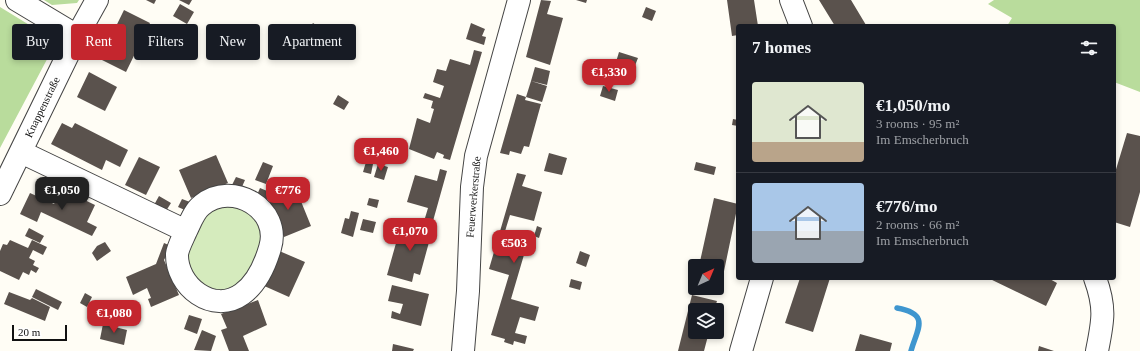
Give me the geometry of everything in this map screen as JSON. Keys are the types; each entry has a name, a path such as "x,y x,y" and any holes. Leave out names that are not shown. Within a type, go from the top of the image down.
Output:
{"street":[{"path":"17,0 71,32"},
{"name":"Knappenstraße","path":"84,24 97,0"},
{"name":"Feuerwerkerstraße","path":"463,351 468,291 472,186 476,156 519,0"},
{"path":"791,0 800,24"},
{"name":"Knappenstraße","path":"0,194 71,48"},
{"path":"21,152 186,231"},
{"path":"222,195 238,196 254,204 266,215 271,229 271,247 254,283 241,295 224,302 207,299 193,291 179,273 177,253 186,231 201,206 222,195"},
{"path":"741,351 761,280"},
{"path":"1096,280 1102,296 1103,320 1096,351"}],"green space":[{"path":"44,0 79,0 77,3 52,5"},
{"path":"994,0 1140,0 1140,92 1116,83 1116,24 1008,24 1012,18 988,4"},
{"path":"0,7 28,24 12,24 12,60 47,60 0,148"},
{"path":"222,204 248,209 265,232 248,280 225,293 200,285 189,272 185,257 206,213"}],"building":[{"path":"146,0 156,0 154,4"},
{"path":"179,0 192,0 189,5"},
{"path":"541,0 551,1 547,14 563,18 550,65 526,57"},
{"path":"576,0 587,0 586,3"},
{"path":"727,0 754,0 758,24 736,24 736,35 732,36"},
{"path":"819,0 851,0 865,24 834,24"},
{"path":"180,4 194,12 187,24 173,16"},
{"path":"646,7 656,11 652,21 642,17"},
{"path":"124,10 150,23 134,24 134,56 126,72 102,60 126,60 126,24 117,24"},
{"path":"471,23 485,29 482,36 486,37 484,45 466,39"},
{"path":"474,50 482,52 450,160 443,158 444,155 437,152 434,159 409,149 417,118 430,123 434,109 431,108 433,101 423,98 425,93 440,98 444,86 433,82 437,69 446,71 450,59 470,65"},
{"path":"619,52 638,58 634,68 616,62"},
{"path":"535,67 550,71 547,85 531,81"},
{"path":"89,72 117,87 105,111 77,97"},
{"path":"531,81 547,86 542,102 526,97"},
{"path":"603,86 618,90 615,101 600,96"},
{"path":"517,94 526,97 525,100 541,104 529,147 524,146 521,154 510,151 509,155 500,153"},
{"path":"338,95 349,102 344,110 333,104"},
{"path":"733,119 736,120 736,126 732,125"},
{"path":"62,123 72,128 75,123 128,150 120,167 106,160 102,170 51,144"},
{"path":"1127,133 1140,136 1140,192 1130,227 1116,223 1116,169"},
{"path":"549,153 567,158 562,175 544,171"},
{"path":"216,155 228,183 191,198 179,170"},
{"path":"139,157 160,167 146,195 125,185"},
{"path":"263,162 273,166 266,184 255,180"},
{"path":"366,162 373,164 371,174 363,172"},
{"path":"696,162 716,167 714,175 694,170"},
{"path":"378,164 388,167 384,180 374,177"},
{"path":"440,169 447,171 433,221 425,218 428,208 407,202 415,175 437,181"},
{"path":"517,173 526,175 522,186 542,192 534,221 510,215 502,241 526,248 511,299 539,307 535,321 520,317 515,333 527,336 525,344 514,341 513,345 504,342 505,339 491,335 509,275 489,269"},
{"path":"236,177 245,180 241,189 232,185"},
{"path":"260,188 279,196 296,189 311,226 284,237 269,200 257,195"},
{"path":"62,189 95,205 87,222 97,227 92,236 41,212 37,222 20,214 30,193 54,204"},
{"path":"159,196 171,203 166,211 154,205"},
{"path":"369,198 379,200 377,208 367,205"},
{"path":"714,198 736,204 736,214 724,271 724,259 701,259"},
{"path":"182,199 190,202 187,211 178,207"},
{"path":"351,211 359,213 353,237 341,233 345,218 349,219"},
{"path":"363,219 376,222 373,233 360,230"},
{"path":"424,222 434,224 420,275 414,273 412,282 387,275 400,229 407,231 409,225 422,228"},
{"path":"537,226 542,228 539,238 534,236"},
{"path":"29,228 44,236 40,243 25,236"},
{"path":"10,240 28,248 32,240 47,247 43,255 33,250 29,258 35,261 33,265 39,268 36,273 31,270 29,275 23,272 19,280 0,271 0,251 3,244 7,245"},
{"path":"105,242 111,251 97,261 92,253 97,246"},
{"path":"164,243 171,246 164,260 179,295 151,307 148,299 151,298 147,288 133,295 126,277 156,264"},
{"path":"277,250 305,262 289,297 262,285"},
{"path":"580,251 590,255 586,267 576,263"},
{"path":"571,279 582,282 580,290 569,287"},
{"path":"799,280 829,280 813,332 785,323"},
{"path":"992,280 1052,280 1057,283 1046,306"},
{"path":"392,285 429,294 421,326 391,318 392,311 400,314 403,304 388,301"},
{"path":"36,289 62,302 58,310 32,297"},
{"path":"9,292 30,300 32,298 50,307 45,321 4,304"},
{"path":"85,293 92,297 87,307 80,303"},
{"path":"692,295 717,301 716,303 690,303"},
{"path":"258,300 267,325 243,336 249,351 229,351 221,330 227,328 221,314"},
{"path":"688,311 688,339 707,339 704,351 678,351"},
{"path":"189,315 202,319 197,334 184,329"},
{"path":"103,324 127,330 124,345 100,339"},
{"path":"202,330 216,336 211,351 194,350"},
{"path":"860,334 892,343 890,351 855,351"},
{"path":"393,344 414,349 413,351 392,351"},
{"path":"1039,346 1054,351 1038,351"}],"waterway":[{"path":"897,308 908,311 918,318 918,329 911,351"}]}
